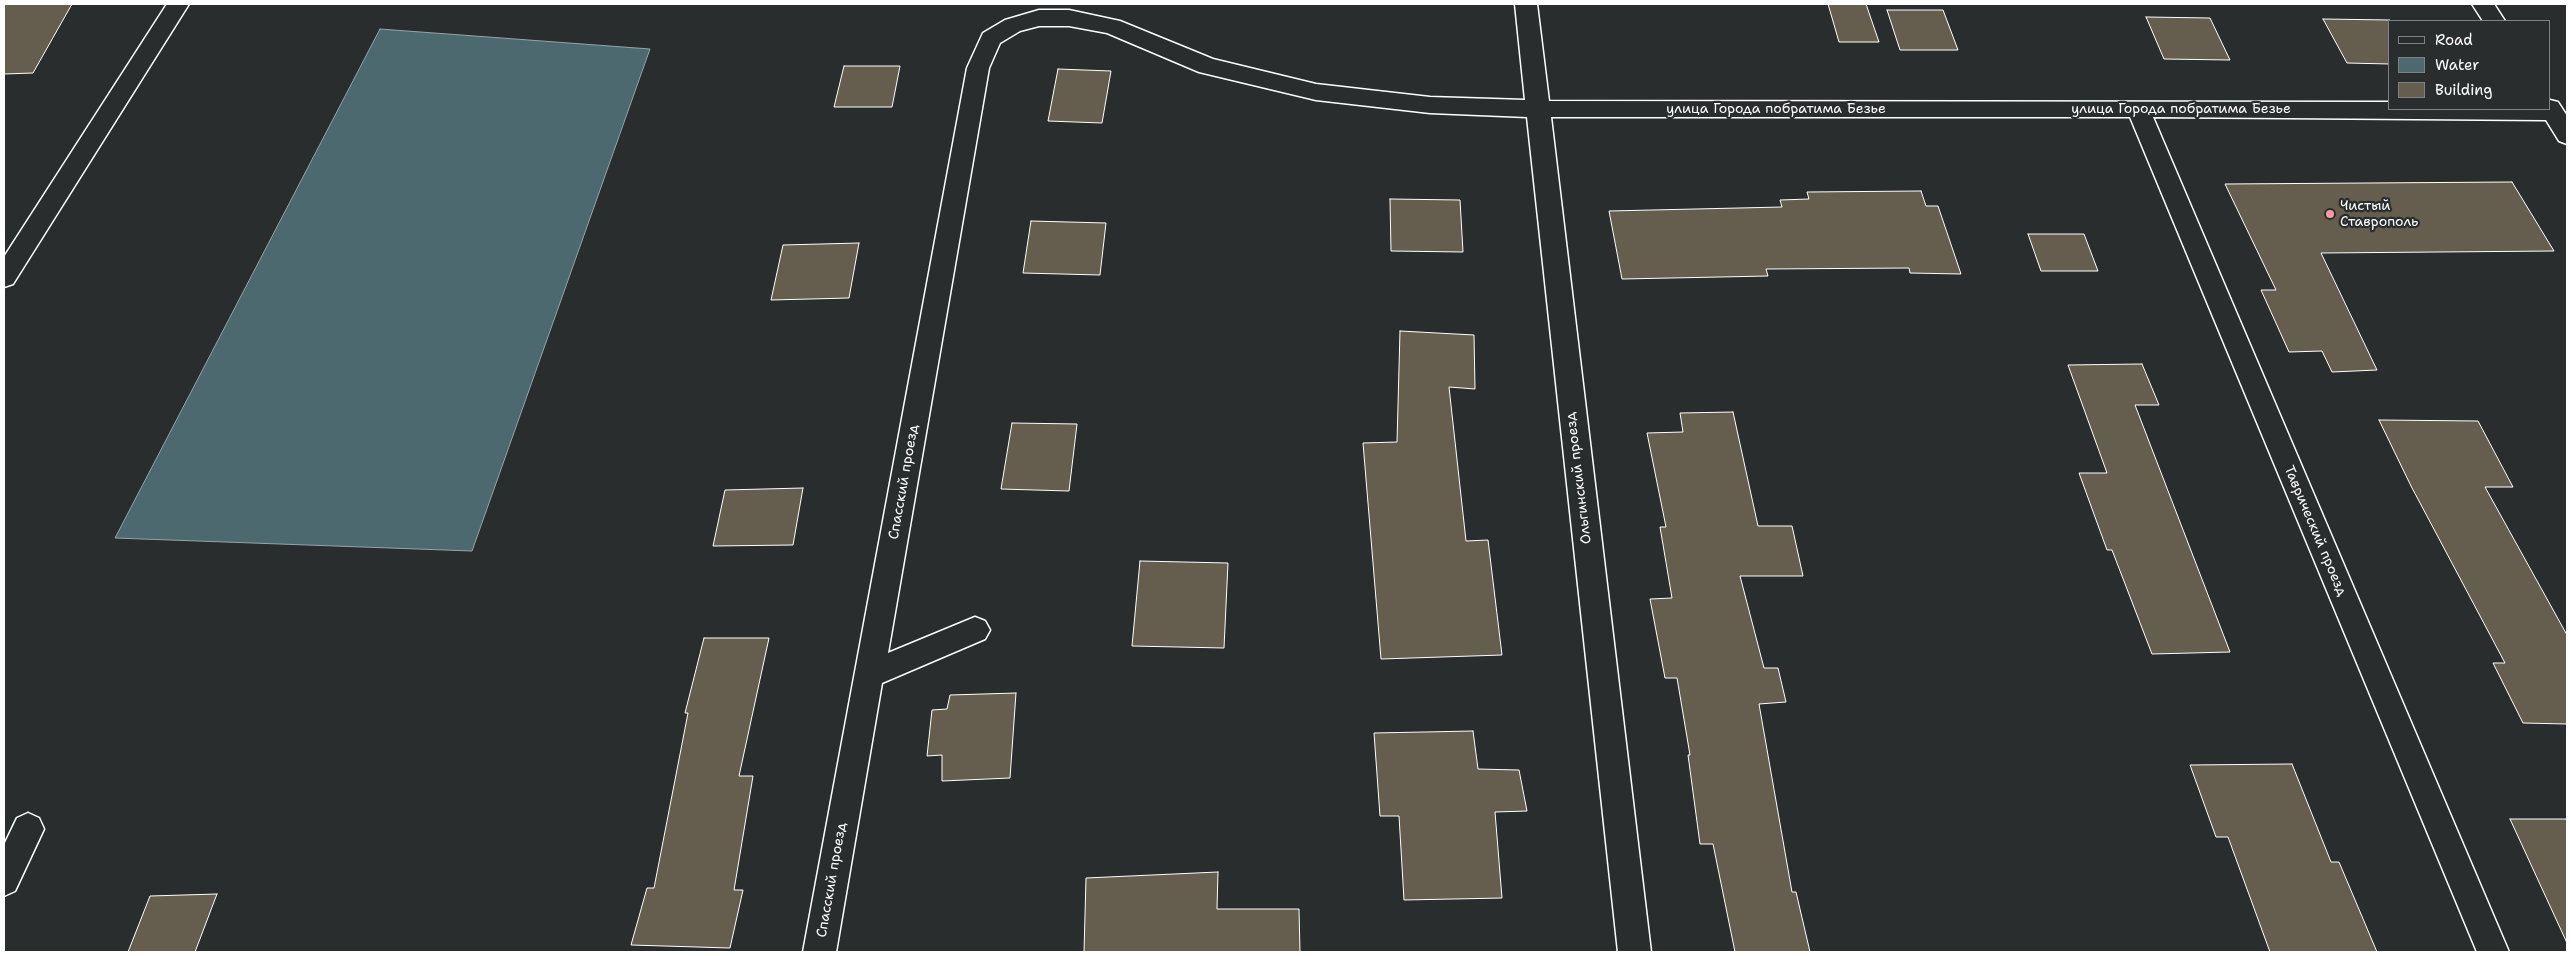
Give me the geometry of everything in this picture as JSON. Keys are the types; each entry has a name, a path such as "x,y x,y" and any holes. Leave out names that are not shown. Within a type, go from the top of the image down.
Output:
{"street":[{"path":"4,277 178,4"},
{"name":"Ольгинский проезд","path":"1526,4 1634,952"},
{"path":"2483,4 2493,20"},
{"name":"улица Города побратима Безье","path":"1013,25 1039,18 1069,18 1112,26 1207,66 1316,92 1430,105 1537,109 2388,110"},
{"name":"Спасский проезд","path":"819,952 978,68 991,38 1013,25"},
{"name":"Таврический проезд","path":"2138,109 2493,952"},
{"path":"2551,110 2567,135"},
{"path":"870,674 975,630"},
{"path":"4,880 28,829"}],"water":[{"path":"380,29 650,49 472,551 115,538"}],"building":[{"path":"4,4 72,4 33,73 4,74"},
{"path":"1828,4 1866,4 1879,42 1839,42"},
{"path":"1887,10 1943,10 1958,50 1900,50"},
{"path":"2146,17 2210,18 2230,60 2164,59"},
{"path":"2323,19 2390,20 2388,20 2388,64 2347,63"},
{"path":"844,66 900,66 892,107 834,107"},
{"path":"1058,69 1111,71 1102,123 1048,121"},
{"path":"2512,182 2554,251 2321,253 2377,370 2332,372 2322,351 2289,352 2261,290 2276,290 2225,184"},
{"path":"1921,191 1926,206 1938,206 1961,274 1910,273 1909,268 1766,269 1768,276 1622,279 1609,211 1782,207 1780,200 1809,199 1807,192"},
{"path":"1390,199 1460,200 1463,252 1391,251"},
{"path":"1031,221 1106,223 1100,275 1023,273"},
{"path":"2028,234 2084,234 2098,271 2041,271"},
{"path":"859,243 849,298 771,300 783,245"},
{"path":"1400,331 1474,335 1475,389 1449,387 1466,541 1488,540 1502,655 1381,659 1363,443 1397,442"},
{"path":"2142,364 2159,405 2135,405 2230,652 2152,654 2112,550 2107,550 2079,473 2107,473 2068,365"},
{"path":"1733,412 1758,526 1792,526 1803,576 1740,576 1764,668 1778,668 1786,702 1759,704 1792,892 1796,892 1810,952 1735,952 1713,844 1700,844 1688,755 1690,755 1677,678 1665,678 1650,599 1672,598 1660,527 1666,527 1647,433 1683,432 1680,413"},
{"path":"2379,420 2478,421 2513,487 2485,487 2567,635 2567,724 2523,723 2493,663 2505,663 2411,486"},
{"path":"1012,423 1077,424 1069,491 1001,489"},
{"path":"803,488 793,545 713,546 725,490"},
{"path":"1140,561 1228,563 1224,648 1132,646"},
{"path":"704,638 769,638 739,776 753,776 734,890 743,890 730,948 631,945 647,888 654,888 688,713 685,713"},
{"path":"1016,693 1010,778 942,781 942,755 927,756 932,710 947,709 950,695"},
{"path":"1473,731 1478,769 1519,770 1527,811 1495,812 1502,898 1404,900 1399,816 1380,816 1374,733"},
{"path":"2292,764 2331,862 2339,862 2377,952 2270,952 2228,837 2216,837 2190,765"},
{"path":"2510,819 2567,819 2567,943"},
{"path":"1218,872 1217,909 1299,909 1300,952 1084,952 1086,878"},
{"path":"217,894 195,952 128,952 150,896"}],"place":[{"name":"Чистый Ставрополь","path":"2330,214"}]}
